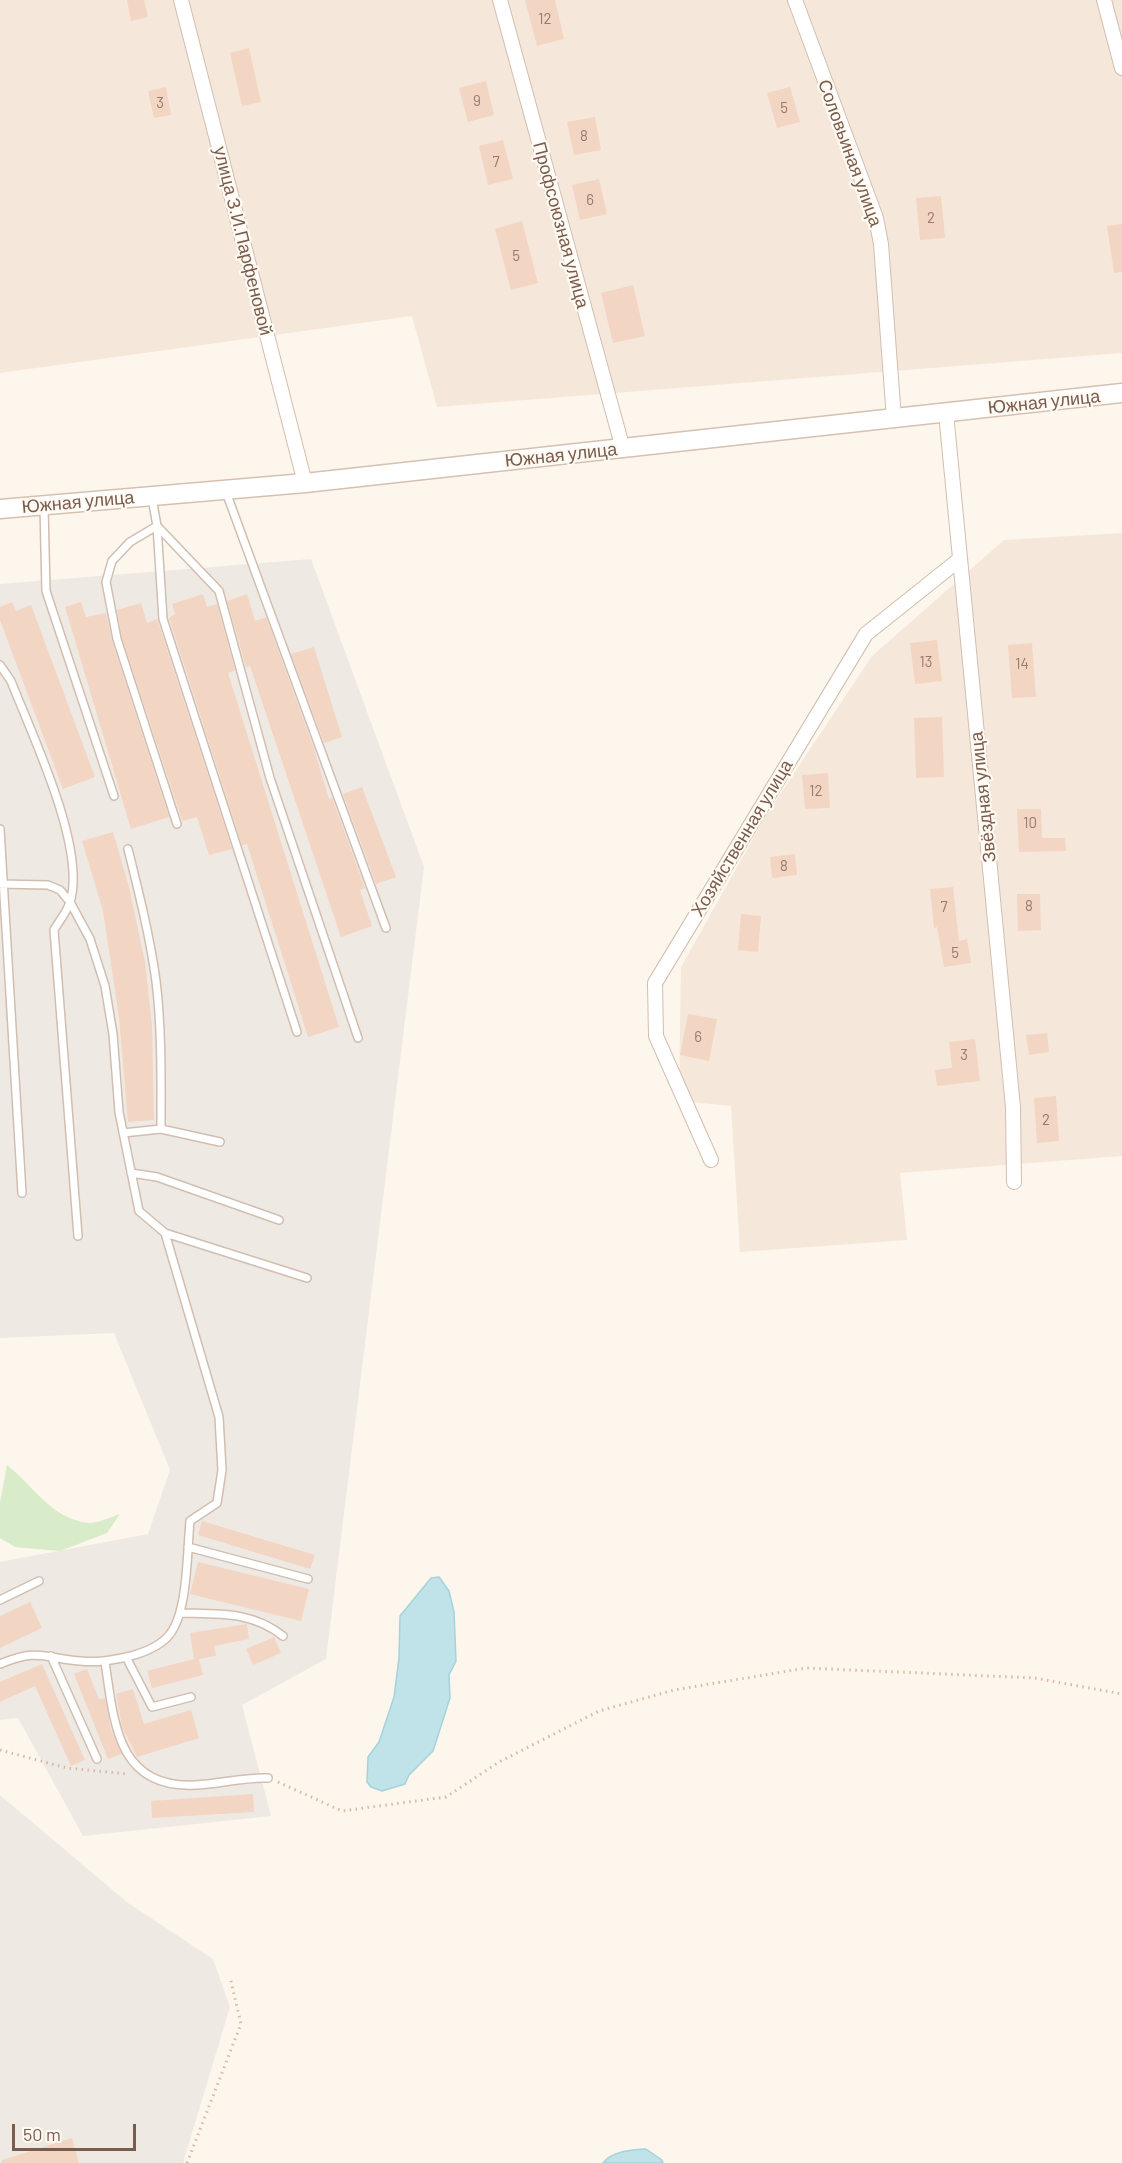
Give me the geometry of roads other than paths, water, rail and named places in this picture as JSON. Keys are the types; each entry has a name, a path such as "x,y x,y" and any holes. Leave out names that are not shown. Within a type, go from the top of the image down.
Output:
{"street":[{"name":"улица З.И.Парфеновой","path":"182,0 305,483"},
{"name":"Профсоюзная улица","path":"500,0 623,449"},
{"name":"Соловьиная улица","path":"795,0 876,218 881,244 894,418"},
{"path":"1104,0 1122,68"},
{"name":"Южная улица","path":"0,508 305,483 1122,393"},
{"name":"Звёздная улица","path":"946,413 1013,1107 1014,1182"},
{"name":"Хозяйственная улица","path":"711,1160 656,1036 655,983 866,634 960,559"}],"lane":[{"path":"225,489 386,928"},
{"path":"151,496 158,526 163,619 297,1032"},
{"path":"44,505 46,591 114,796"},
{"path":"158,526 130,542 112,561 106,582 117,639 177,824"},
{"path":"158,526 219,591 270,778 358,1038"},
{"path":"0,665 11,681 54,794 68,843 73,872 70,902 54,930 78,1236"},
{"path":"0,829 22,1193"},
{"path":"128,849 144,916 156,982 161,1065 161,1129"},
{"path":"2,885 48,885 60,890 70,902 90,939 105,986 113,1034 118,1112 139,1211 165,1233 307,1278"},
{"path":"123,1133 161,1129 220,1142"},
{"path":"131,1173 158,1177 279,1220"},
{"path":"0,1664 22,1655 37,1653 80,1661 105,1662 149,1651 170,1634 180,1613 190,1521 217,1503 222,1470 219,1416 165,1233"},
{"path":"188,1547 308,1579"},
{"path":"0,1600 39,1581"},
{"path":"180,1613 235,1615 266,1623 283,1636"},
{"path":"51,1656 97,1760"},
{"path":"126,1657 152,1707 191,1697"},
{"path":"105,1662 113,1715 127,1756 142,1773 166,1784 196,1785 241,1777 268,1778"}],"water":[{"path":"439,1577 449,1591 454,1612 456,1661 449,1675 450,1698 433,1751 409,1775 405,1784 382,1791 371,1787 367,1782 368,1757 379,1742 394,1697 399,1658 400,1616 431,1578"},
{"path":"646,2149 663,2163 603,2163 617,2154"}]}
